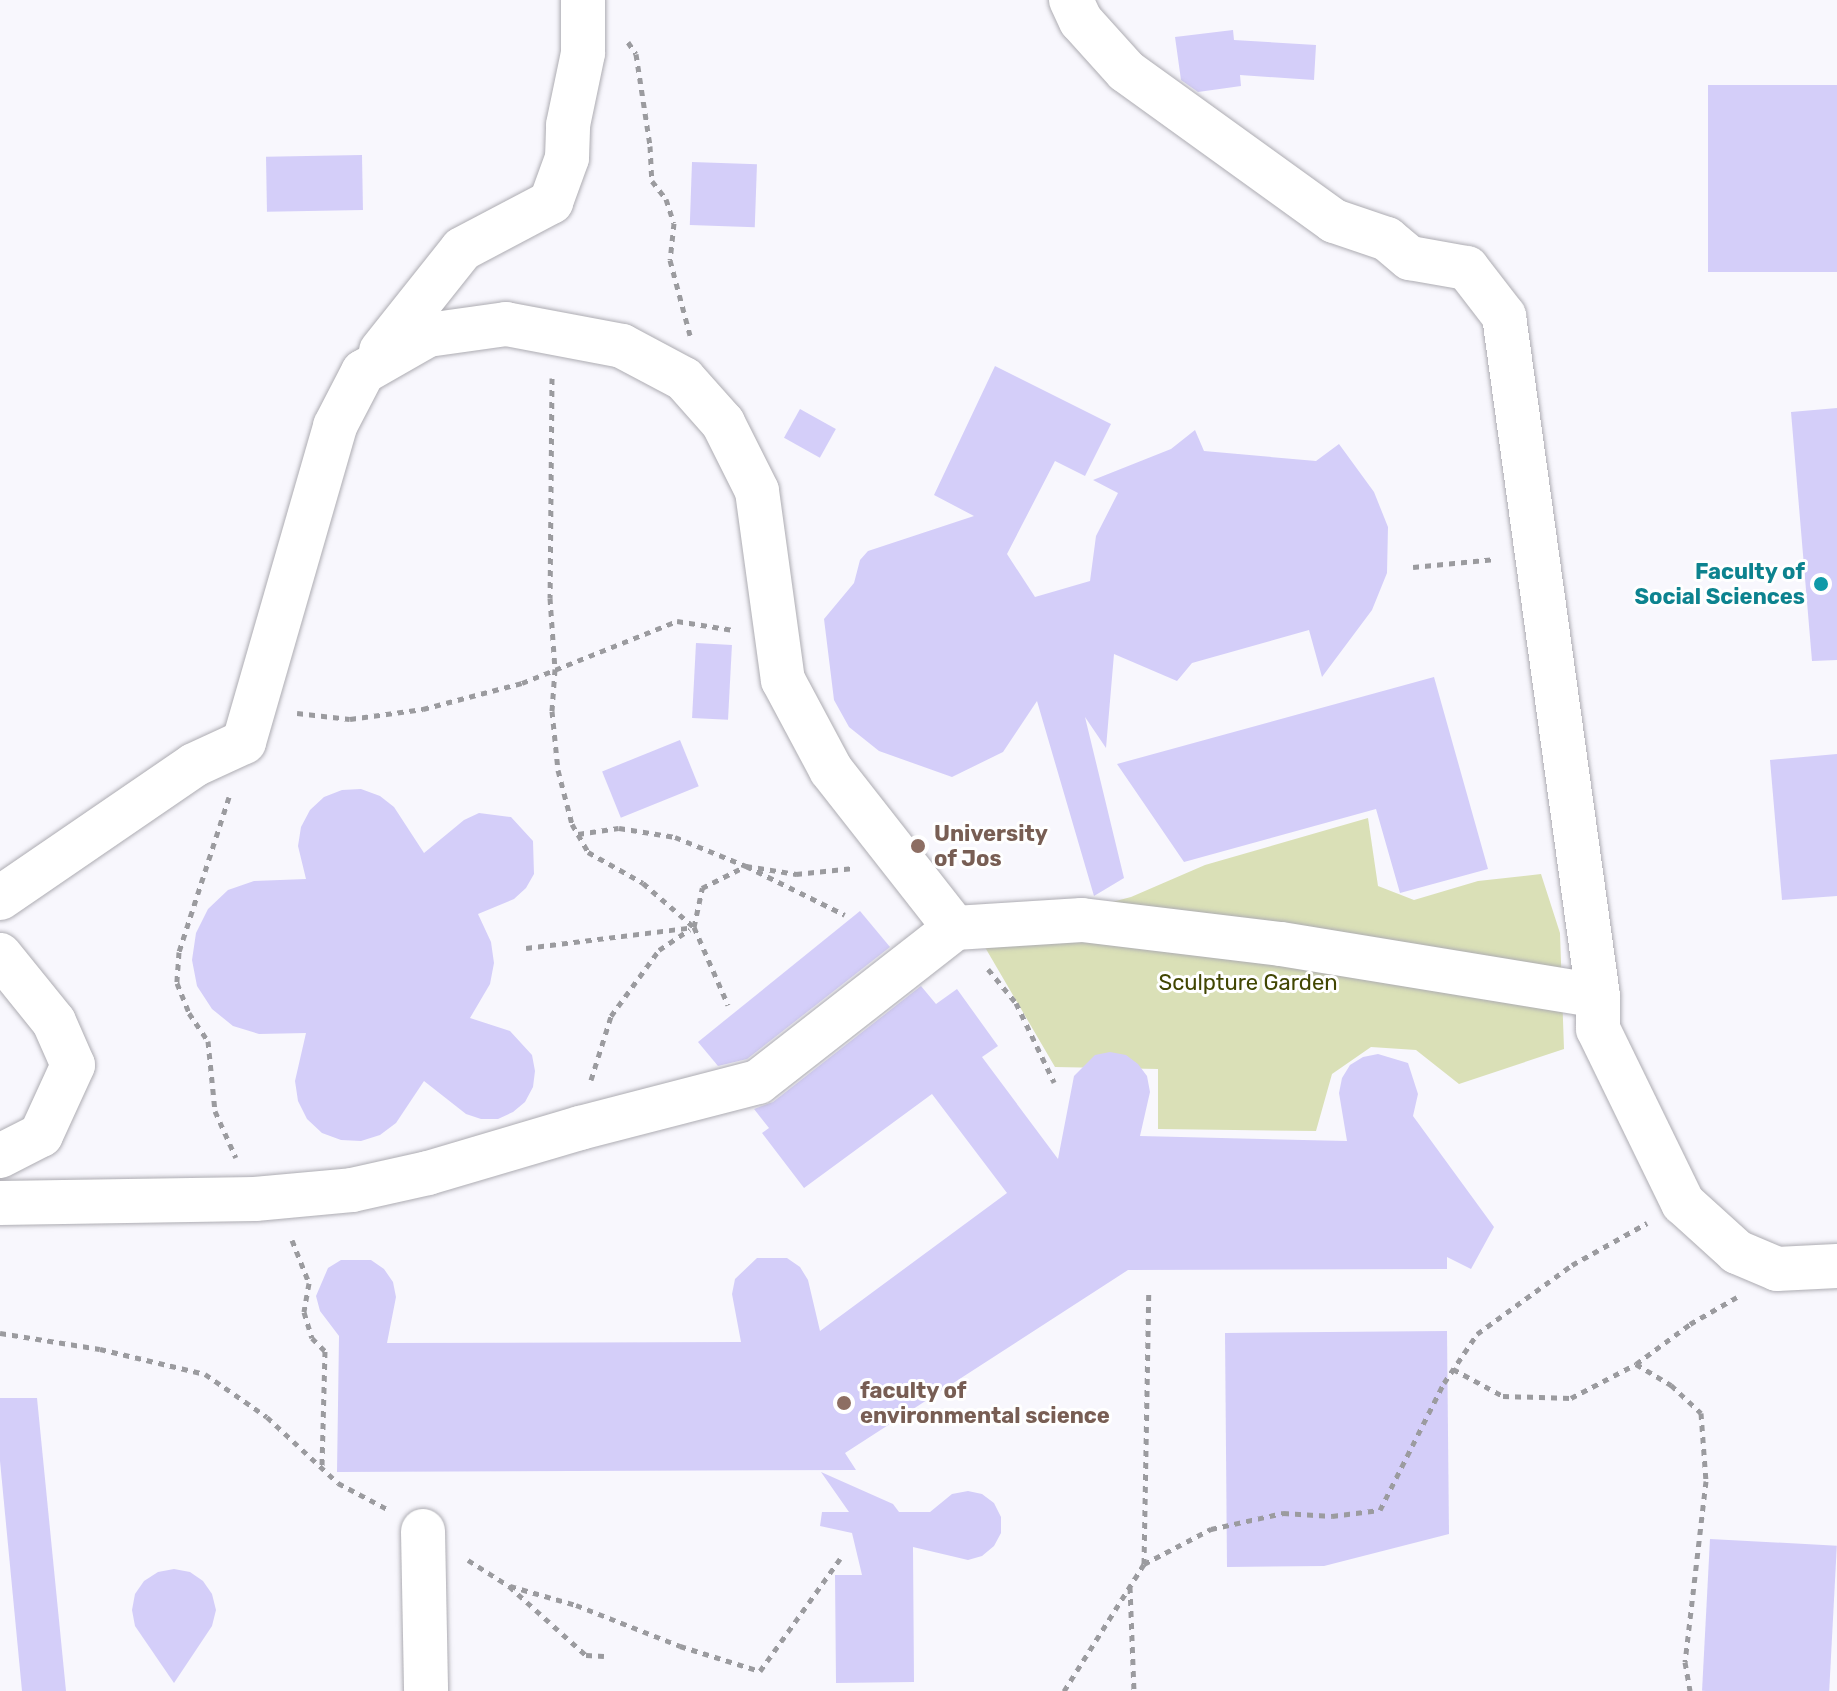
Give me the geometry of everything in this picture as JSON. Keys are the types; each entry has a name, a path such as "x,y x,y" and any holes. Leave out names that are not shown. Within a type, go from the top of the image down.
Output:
{"lane":[{"path":"1071,0 1081,21 1126,71 1334,221 1387,239 1410,258 1467,268 1504,316 1598,996 1598,1029 1683,1203 1737,1252 1777,1269 1837,1266"},
{"path":"0,898 194,765 244,742 335,426 363,372 462,249 551,202 567,158 568,125 583,53 583,2"},
{"path":"363,372 428,335 506,324 622,346 684,379 723,423 757,491 783,680 831,770 955,928"},
{"path":"0,1203 255,1199 352,1190 428,1173 580,1128 758,1082 955,928 1082,920 1281,944 1598,996"},
{"path":"0,955 54,1022 73,1065 41,1135 0,1156"},
{"path":"423,1531 426,1691"}],"path":[{"path":"583,2 616,23 636,54 652,181 666,199 674,223 670,260 687,315 693,352 691,388"},
{"path":"556,333 550,395 550,598 555,669 552,711 558,770 572,824 588,852 643,883 694,927 728,1005"},
{"path":"1413,567 1537,555"},
{"path":"322,1469 325,1351 312,1338 304,1312 309,1283 284,1223 255,1199 215,1111 208,1041 189,1013 177,983 179,952 244,742 292,713 350,719 423,709 522,683 677,621 728,627 739,633"},
{"path":"578,834 619,828 675,837 746,866 845,915"},
{"path":"580,1128 611,1016 659,950 694,927 702,888 746,866 796,874 905,864"},
{"path":"526,948 694,927"},
{"path":"955,928 1016,1003 1054,1082"},
{"path":"1064,1691 1144,1564 1211,1529 1283,1513 1332,1516 1380,1510 1453,1369 1477,1334 1572,1265 1683,1203"},
{"path":"1453,1369 1503,1396 1571,1398 1636,1364 1667,1339 1777,1269"},
{"path":"1144,1564 1149,1291"},
{"path":"0,1333 100,1349 205,1374 267,1417 338,1483 423,1531 509,1586 586,1655 604,1656"},
{"path":"1636,1364 1671,1385 1701,1413 1706,1481 1685,1662 1690,1691"},
{"path":"509,1586 576,1605 680,1646 760,1671 840,1559"},
{"path":"1130,1586 1134,1691"}],"green space":[{"name":"Sculpture Garden","path":"1368,818 1378,886 1414,900 1478,881 1541,874 1560,933 1564,1049 1459,1084 1416,1050 1371,1047 1332,1074 1316,1131 1158,1129 1158,1069 1055,1067 979,937 1131,897 1205,865"}],"building":[{"path":"1233,30 1234,40 1316,45 1314,80 1240,75 1241,86 1198,92 1181,80 1175,37"},
{"path":"1708,85 1837,85 1837,272 1708,272"},
{"path":"362,155 363,210 267,212 266,157"},
{"path":"692,162 757,164 755,227 690,225"},
{"path":"995,366 1111,424 1085,476 1055,461 1007,554 1035,597 1090,581 1096,536 1118,493 1093,480 1171,449 1195,430 1204,451 1316,461 1339,444 1374,492 1388,527 1387,573 1372,610 1322,677 1309,630 1192,663 1177,681 1114,654 1106,748 1085,717 1124,878 1094,896 1037,701 1003,752 952,777 879,751 849,727 834,700 824,619 854,583 860,560 868,551 974,516 934,495"},
{"path":"1837,408 1837,660 1812,661 1791,412"},
{"path":"800,409 836,429 820,458 784,438"},
{"path":"696,643 732,645 728,720 692,718"},
{"path":"1434,677 1488,869 1400,893 1376,809 1184,862 1117,764"},
{"path":"680,740 699,786 621,818 602,771"},
{"path":"1837,754 1837,896 1782,900 1770,760"},
{"path":"361,789 380,796 394,807 424,853 464,820 479,813 511,817 533,841 534,874 526,888 514,899 478,914 491,942 494,963 490,984 470,1018 510,1031 532,1055 535,1071 533,1087 525,1102 498,1119 481,1119 466,1114 424,1081 396,1123 380,1135 361,1141 341,1140 322,1133 307,1119 298,1101 295,1081 306,1033 259,1034 233,1026 212,1009 197,986 192,960 196,933 208,909 228,890 254,881 306,879 298,846 301,827 310,810 324,797 342,790"},
{"path":"860,911 890,947 747,1059 718,1066 698,1042"},
{"name":"faculty of environmental science","path":"921,986 936,1004 957,989 998,1046 982,1057 1058,1159 1074,1076 1095,1055 1110,1052 1126,1055 1147,1076 1150,1092 1140,1136 1347,1141 1339,1093 1342,1078 1350,1065 1363,1057 1378,1054 1408,1063 1418,1094 1413,1116 1494,1227 1471,1269 1447,1257 1447,1269 1128,1270 845,1453 856,1470 337,1472 339,1336 320,1311 316,1296 328,1268 341,1260 371,1260 384,1269 393,1282 396,1297 387,1343 741,1342 732,1294 735,1279 757,1258 787,1258 800,1267 808,1280 820,1331 1007,1193 932,1094 804,1188 762,1133 769,1128 754,1109 773,1102"},
{"path":"1447,1331 1449,1534 1324,1566 1227,1567 1225,1333"},
{"path":"0,1398 37,1398 66,1691 22,1691 0,1461"},
{"path":"821,1472 893,1504 899,1512 930,1512 952,1494 968,1491 982,1494 994,1503 1001,1517 1001,1533 994,1546 982,1556 968,1560 913,1547 914,1682 836,1683 835,1575 862,1575 852,1533 820,1526 822,1512 849,1512"},
{"path":"1710,1539 1837,1546 1829,1691 1702,1691"},
{"path":"174,1569 190,1572 203,1581 212,1594 216,1610 212,1626 174,1683 135,1626 132,1610 135,1594 144,1581 158,1572"}],"place":[{"name":"Faculty of Social Sciences","path":"1821,584"},
{"name":"University of Jos","path":"918,846"},
{"name":"faculty of environmental science","path":"844,1403"}]}
